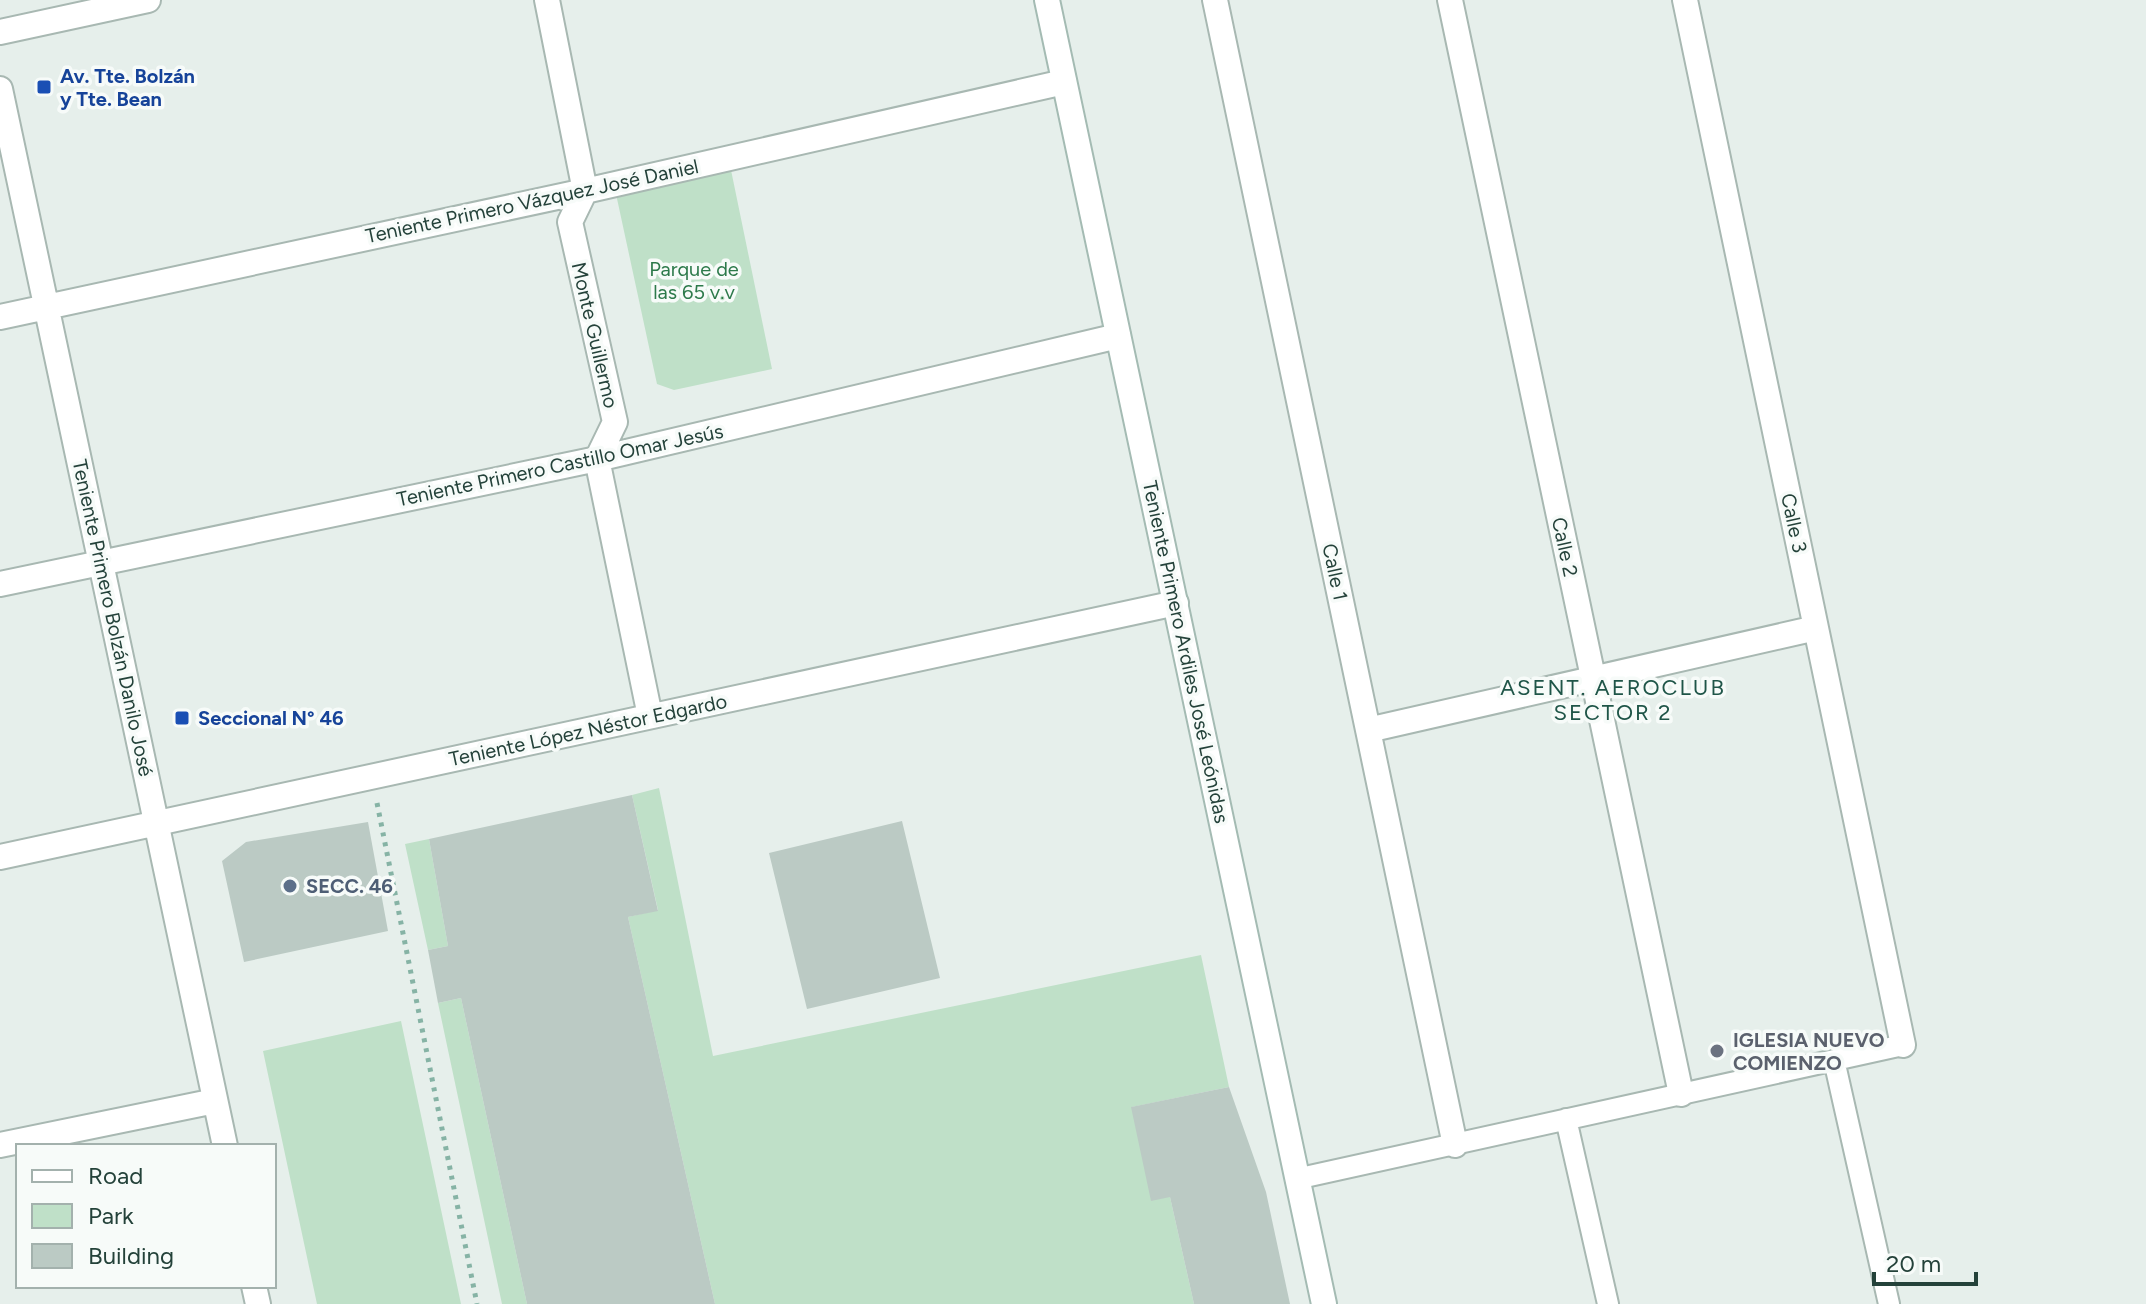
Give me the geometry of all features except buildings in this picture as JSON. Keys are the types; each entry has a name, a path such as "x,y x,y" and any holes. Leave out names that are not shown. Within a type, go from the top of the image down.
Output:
{"street":[{"path":"0,32 148,0"},
{"path":"547,0 585,191"},
{"name":"Teniente Primero Ardiles José Leónidas","path":"1047,0 1324,1304"},
{"name":"Calle 1","path":"1215,0 1455,1145"},
{"name":"Calle 2","path":"1450,0 1681,1094"},
{"name":"Calle 3","path":"1685,0 1903,1045"},
{"name":"Teniente Primero Vázquez José Daniel","path":"0,317 585,191 1064,82"},
{"name":"Teniente Primero Bolzán Danilo José","path":"0,89 225,1144"},
{"name":"Monte Guillermo","path":"585,191 570,222 615,422 597,459"},
{"name":"Teniente Primero Castillo Omar Jesús","path":"0,584 597,459 1118,336"},
{"path":"597,459 650,716"},
{"name":"Teniente López Néstor Edgardo","path":"0,857 1176,603"},
{"path":"1368,730 1816,628"},
{"path":"0,1145 215,1101"}],"lane":[{"path":"1296,1179 1903,1045"},
{"path":"1834,1060 1889,1304"},
{"path":"1566,1119 1608,1304"}],"path":[{"path":"372,777 477,1304"}],"green space":[{"name":"Parque de las 65 v.v","path":"731,170 772,369 674,390 657,384 616,194"},
{"path":"659,788 713,1056 1201,955 1229,1087 1132,1107 1170,1197 1194,1304 715,1304 628,917 658,910 632,795"},
{"path":"429,839 448,946 428,950 405,844"},
{"path":"461,998 527,1304 502,1304 438,1003"},
{"path":"401,1021 461,1304 317,1304 263,1051"}],"place":[{"name":"Av. Tte. Bolzán y Tte. Bean","path":"44,87"},
{"name":"Seccional N° 46","path":"182,718"},
{"name":"SECC. 46","path":"290,886"},
{"name":"IGLESIA NUEVO COMIENZO","path":"1717,1051"}],"district":[{"name":"ASENT. AEROCLUB SECTOR 2","path":"1613,700"}]}
